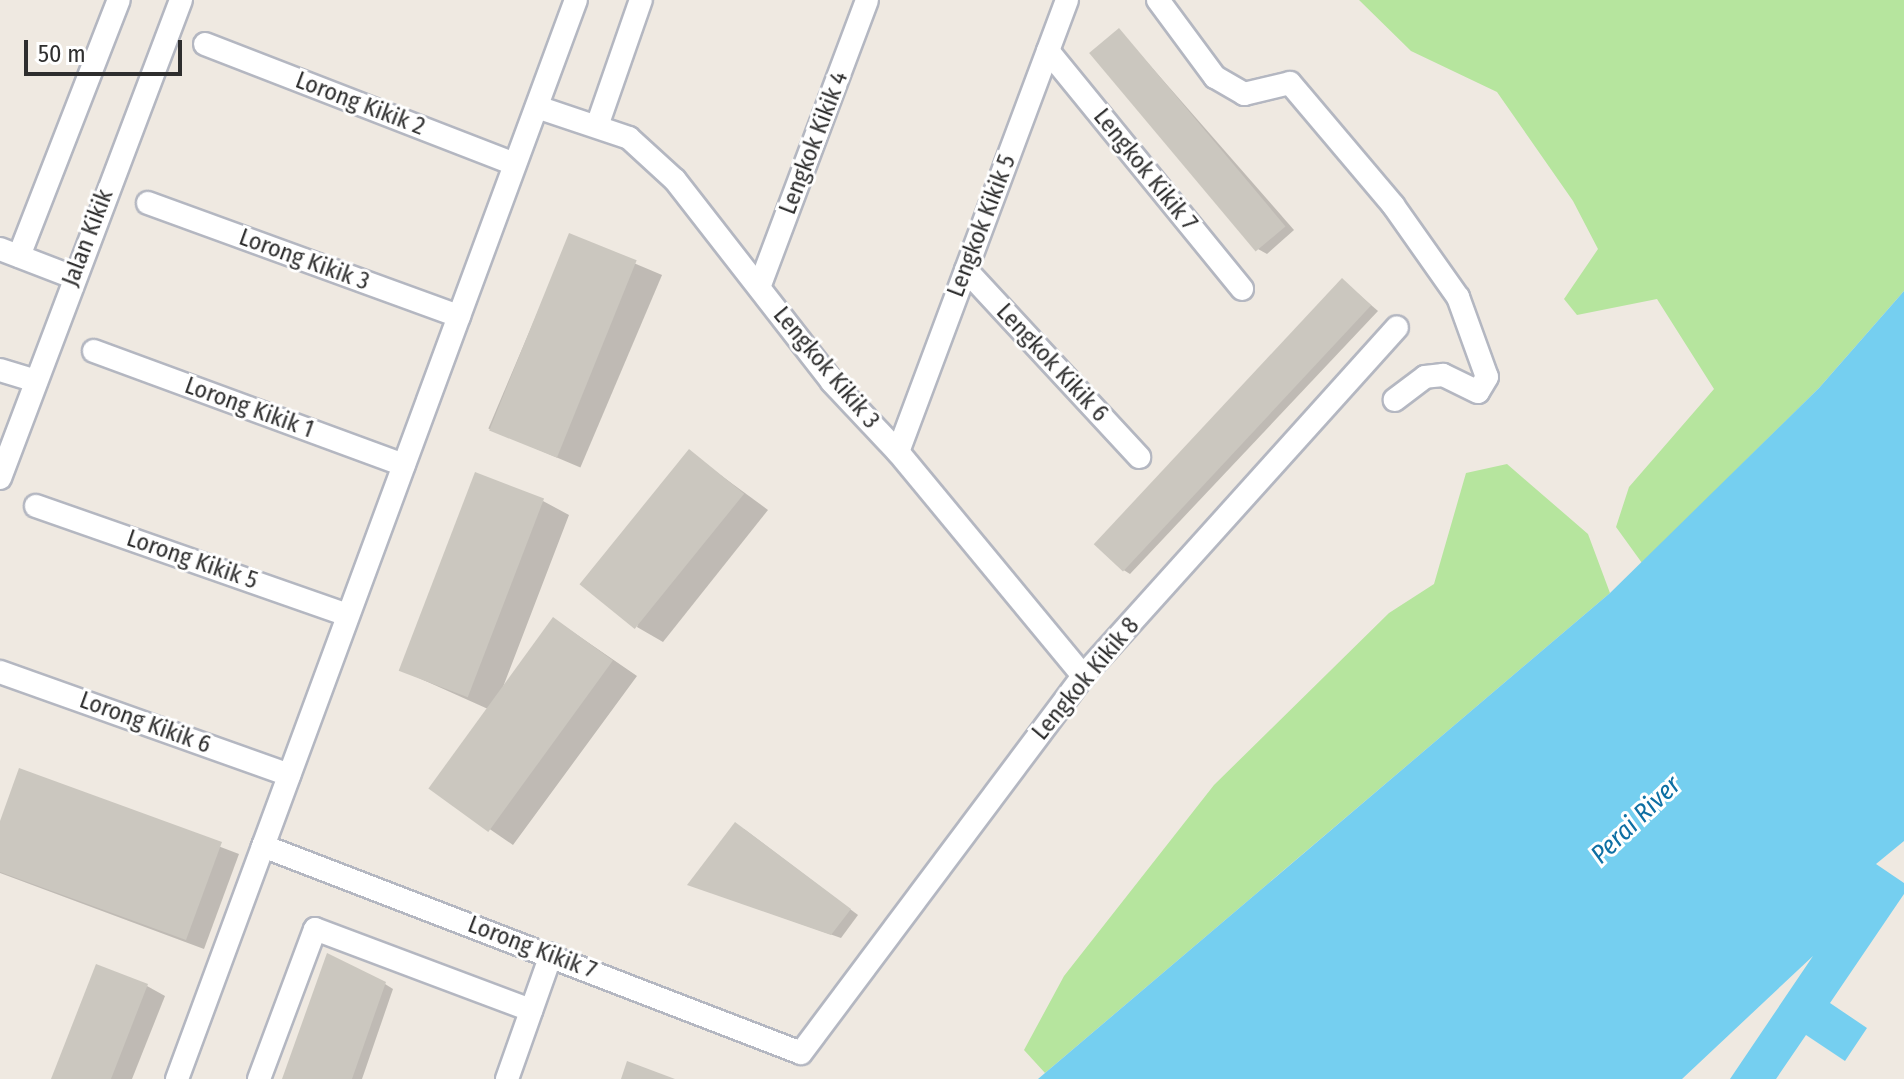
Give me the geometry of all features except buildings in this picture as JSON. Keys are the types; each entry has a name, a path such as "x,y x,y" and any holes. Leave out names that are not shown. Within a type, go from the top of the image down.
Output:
{"street":[{"path":"73,277 10,252 119,0"},
{"name":"Jalan Kikik","path":"0,478 73,277 181,0"},
{"path":"177,1079 576,0"},
{"path":"597,126 641,0"},
{"name":"Lengkok Kikik 4","path":"760,285 867,0"},
{"name":"Lengkok Kikik 5","path":"898,452 1067,0"},
{"path":"1158,0 1215,77 1244,94 1290,83 1393,205 1458,297 1487,377 1478,392 1443,375 1425,377 1395,400"},
{"name":"Lorong Kikik 2","path":"205,44 515,164"},
{"name":"Lengkok Kikik 7","path":"1048,51 1242,289"},
{"name":"Lengkok Kikik 3","path":"537,107 629,138 675,180 760,285 832,382 898,452 1083,676"},
{"name":"Lorong Kikik 3","path":"148,203 459,316"},
{"name":"Lengkok Kikik 6","path":"966,270 1139,457"},
{"name":"Lengkok Kikik 8","path":"801,1053 1083,676 1393,337 1397,327"},
{"name":"Lorong Kikik 1","path":"94,351 404,465"},
{"path":"0,370 35,381"},
{"name":"Lorong Kikik 5","path":"36,506 348,615"},
{"name":"Lorong Kikik 6","path":"0,672 289,775"},
{"name":"Lorong Kikik 7","path":"263,846 801,1053"},
{"path":"259,1079 315,929 531,1010"},
{"path":"507,1079 551,955"}],"green space":[{"path":"1359,0 1904,0 1904,291 1819,388 1642,563 1616,527 1629,487 1714,389 1657,299 1577,315 1564,299 1598,249 1573,201 1497,92 1411,51"},
{"path":"1507,464 1588,534 1610,593 1045,1073 1024,1050 1064,976 1214,785 1389,613 1434,584 1466,473"}],"water":[{"name":"Perai River","path":"1904,291 1904,841 1876,864 1904,883 1904,894 1830,1003 1867,1028 1845,1061 1806,1035 1776,1079 1730,1079 1813,956 1682,1079 1038,1079 1610,593 1819,388"}]}
